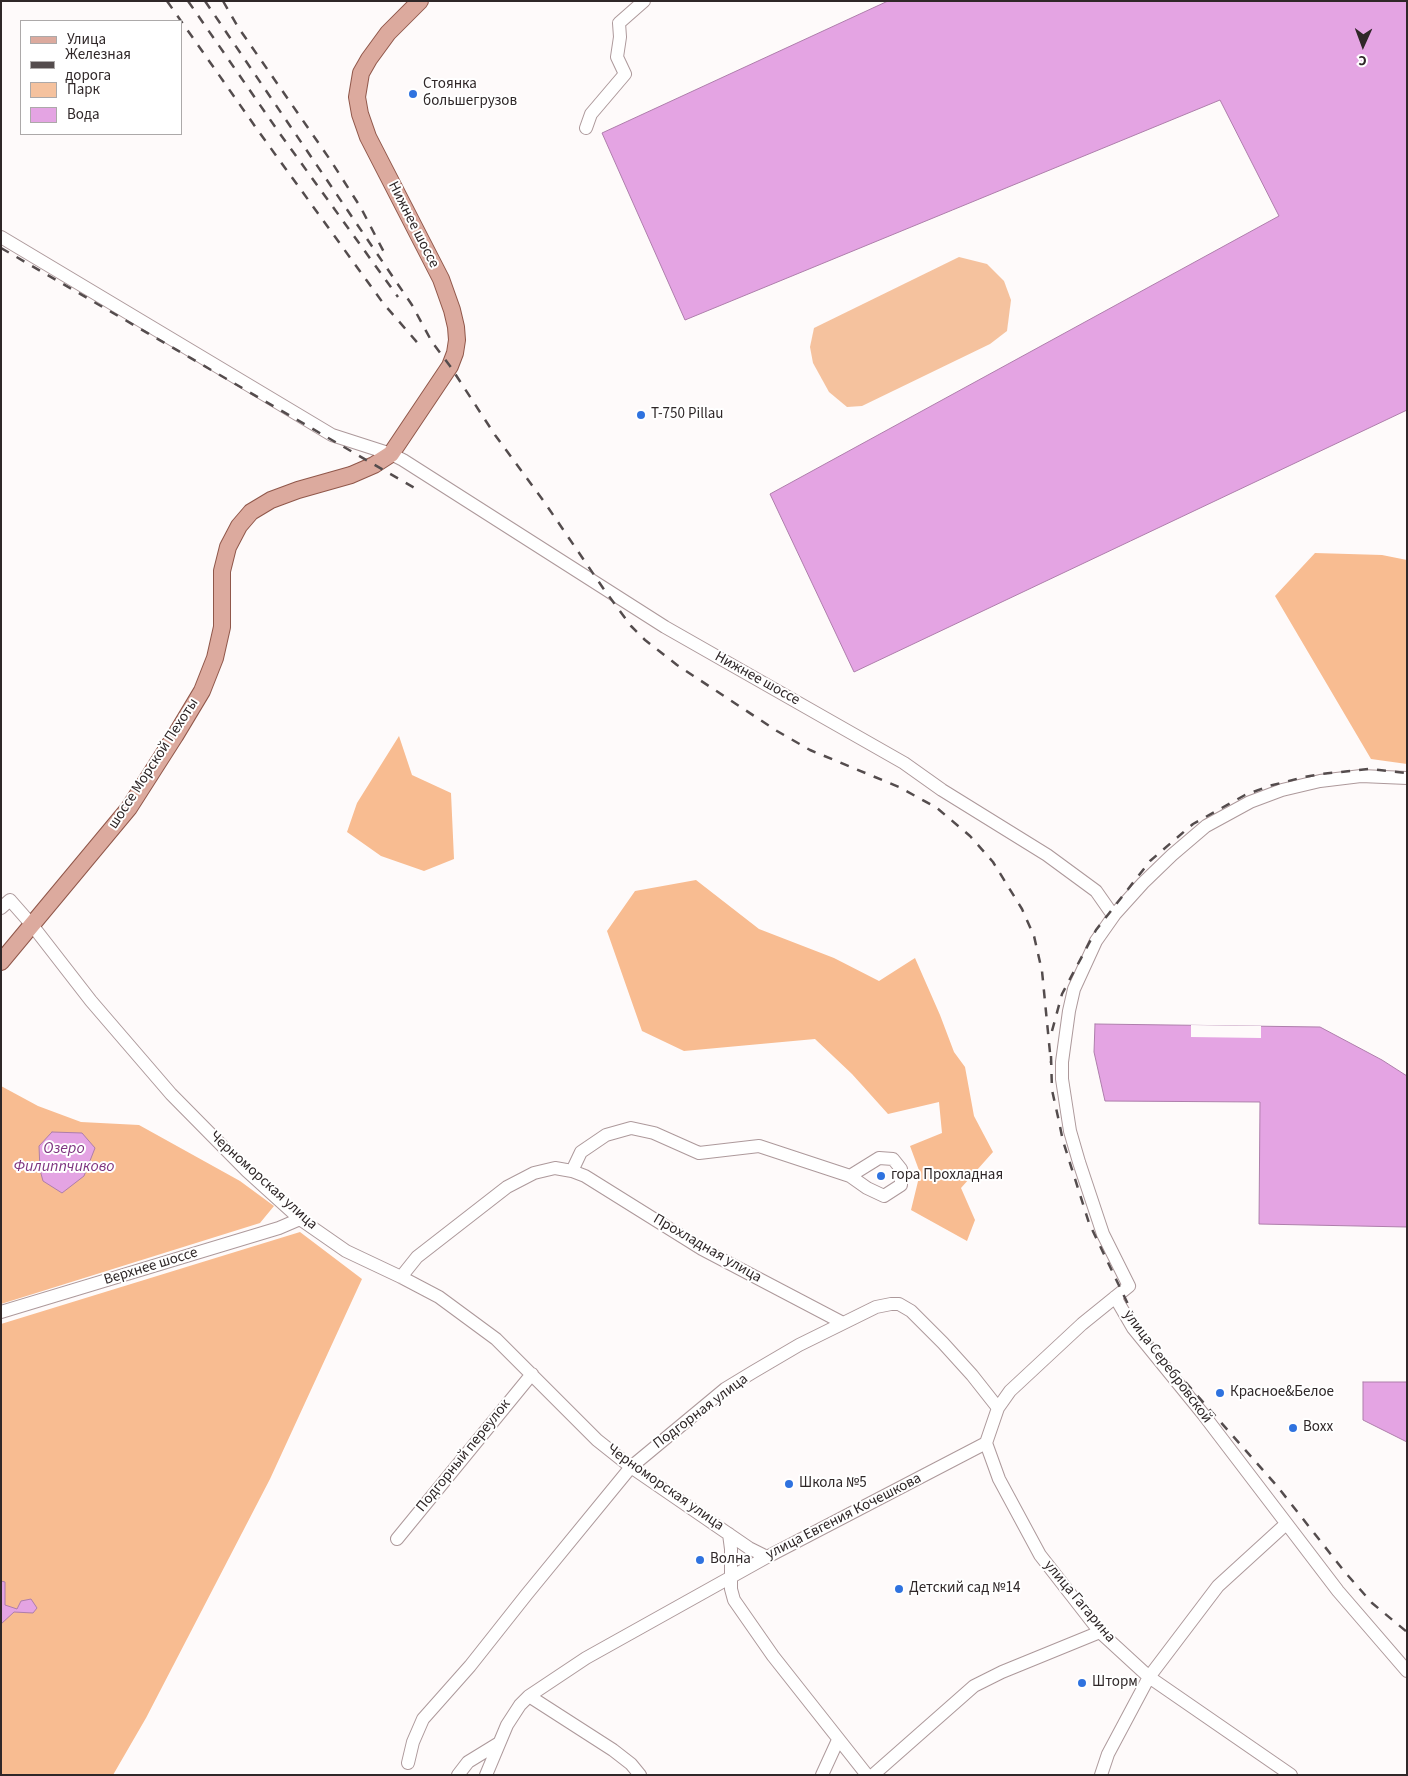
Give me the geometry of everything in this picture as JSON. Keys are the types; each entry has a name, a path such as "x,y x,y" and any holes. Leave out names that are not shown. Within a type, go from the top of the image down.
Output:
{"main road":[{"name":"Нижнее шоссе","path":"391,454 450,366 457,340 452,310 441,280 368,137 360,114 357,97 361,73 369,59 388,33 420,1"},
{"name":"шоссе Морской Пехоты","path":"1,962 129,808 202,691 215,658 222,627 222,571 228,547 239,526 251,512 271,500 351,475 374,465 391,454"}],"street":[{"path":"586,128 591,114 625,74 617,57 619,23 644,1"},
{"name":"Нижнее шоссе","path":"1,237 332,435 391,454 665,627 904,763 942,790 1047,855 1096,891 1110,911 1115,914"},
{"name":"улица Серебровской","path":"1407,778 1361,776 1320,781 1282,790 1250,802 1206,826 1155,872 1115,914 1096,941 1074,989 1062,1062 1064,1101 1079,1162 1103,1234 1129,1286 1116,1298 1133,1328 1203,1414 1338,1591 1407,1671"},
{"name":"Черноморская улица","path":"6,904 32,925 91,1002 171,1094 247,1171 300,1219 346,1251 439,1297 496,1338 597,1440 631,1467 749,1548 767,1557"},
{"path":"401,1277 417,1257 507,1187 534,1173 555,1168 572,1171 581,1152 606,1134 631,1128 654,1133 699,1152 759,1146 850,1176"},
{"name":"Прохладная улица","path":"572,1171 585,1176 702,1249 843,1324"},
{"name":"Верхнее шоссе","path":"1,1312 270,1231 300,1219"},
{"path":"986,1443 998,1408 1010,1391 1082,1324 1116,1298"},
{"name":"Подгорная улица","path":"408,1763 413,1742 423,1719 470,1666 631,1467 725,1389 799,1345 876,1307 899,1304 910,1311 943,1343 998,1408"},
{"name":"Подгорный переулок","path":"396,1538 532,1374"},
{"name":"улица Евгения Кочешкова","path":"486,1775 513,1714 530,1696 586,1658 767,1557 986,1443"},
{"name":"улица Гагарина","path":"986,1443 999,1479 1040,1554 1100,1632 1149,1677 1291,1775"},
{"path":"1101,1775 1108,1754 1149,1677 1218,1586 1286,1524"},
{"name":"Черноморская улица","path":"729,1534 731,1549 730,1577 734,1600 773,1656 867,1775"},
{"path":"873,1775 974,1686 1100,1632"},
{"path":"530,1696 613,1750 631,1764 640,1775"},
{"path":"822,1775 838,1740"},
{"path":"458,1775 468,1762 499,1743"}],"green space":[{"path":"959,257 987,264 1004,281 1011,300 1007,331 990,344 862,406 847,407 829,392 813,363 810,347 814,328"}],"shaded area":[{"path":"1315,553 1382,555 1407,560 1407,764 1371,759 1275,596"},
{"path":"399,736 412,775 451,793 454,859 424,871 381,856 347,832 357,803"},
{"path":"696,880 759,929 834,958 879,981 915,958 954,1052 965,1067 974,1116 993,1152 961,1188 975,1220 967,1241 911,1210 920,1173 910,1146 942,1133 939,1102 888,1114 852,1074 815,1039 684,1051 642,1031 607,931 635,891"},
{"path":"1,1086 38,1106 81,1122 139,1125 240,1181 274,1206 260,1223 1,1304"},
{"path":"300,1232 362,1279 270,1479 146,1718 113,1775 1,1775 1,1324"}],"water":[{"path":"888,1 1407,1 1407,410 854,672 770,494 1279,216 1220,100 685,320 602,133"},
{"path":"1095,1024 1320,1027 1382,1060 1407,1076 1407,1227 1259,1224 1260,1102 1105,1101 1094,1052"},
{"name":"Озеро Филиппчиково","path":"52,1132 82,1133 95,1148 84,1176 62,1193 43,1181 40,1170 39,1146"},
{"path":"1363,1382 1407,1382 1407,1442 1363,1420"},
{"path":"1,1581 5,1582 5,1605 17,1609 21,1601 31,1599 37,1608 33,1613 14,1612 1,1624"}],"pier":[{"path":"1191,1025 1261,1026 1261,1038 1191,1037"}],"railway":[{"path":"167,1 180,20"},
{"path":"188,1 278,131 398,297"},
{"path":"205,1 412,305 432,342 495,435 631,626 645,640 677,665 777,731 810,750 899,787 937,808 970,836 993,862 1022,909 1034,936 1042,971 1051,1063"},
{"path":"223,1 238,27 331,161 361,208 387,258"},
{"path":"182,22 383,303 422,348"},
{"path":"1,248 418,490"},
{"path":"1052,1031 1062,994 1096,930 1150,861 1193,824 1245,795 1269,786 1304,777 1369,769 1407,773"},
{"path":"1051,1056 1052,1090 1063,1141 1089,1223 1138,1325 1150,1342 1277,1486 1344,1571 1372,1603 1407,1632"}],"place":[{"name":"Стоянка большегрузов","path":"413,94"},
{"name":"T-750 Pillau","path":"641,415"},
{"name":"гора Прохладная","path":"881,1176"},
{"name":"Красное&Белое","path":"1220,1393"},
{"name":"Boxx","path":"1293,1428"},
{"name":"Школа №5","path":"789,1484"},
{"name":"Волна","path":"700,1560"},
{"name":"Детский сад №14","path":"899,1589"},
{"name":"Шторм","path":"1082,1683"}]}
